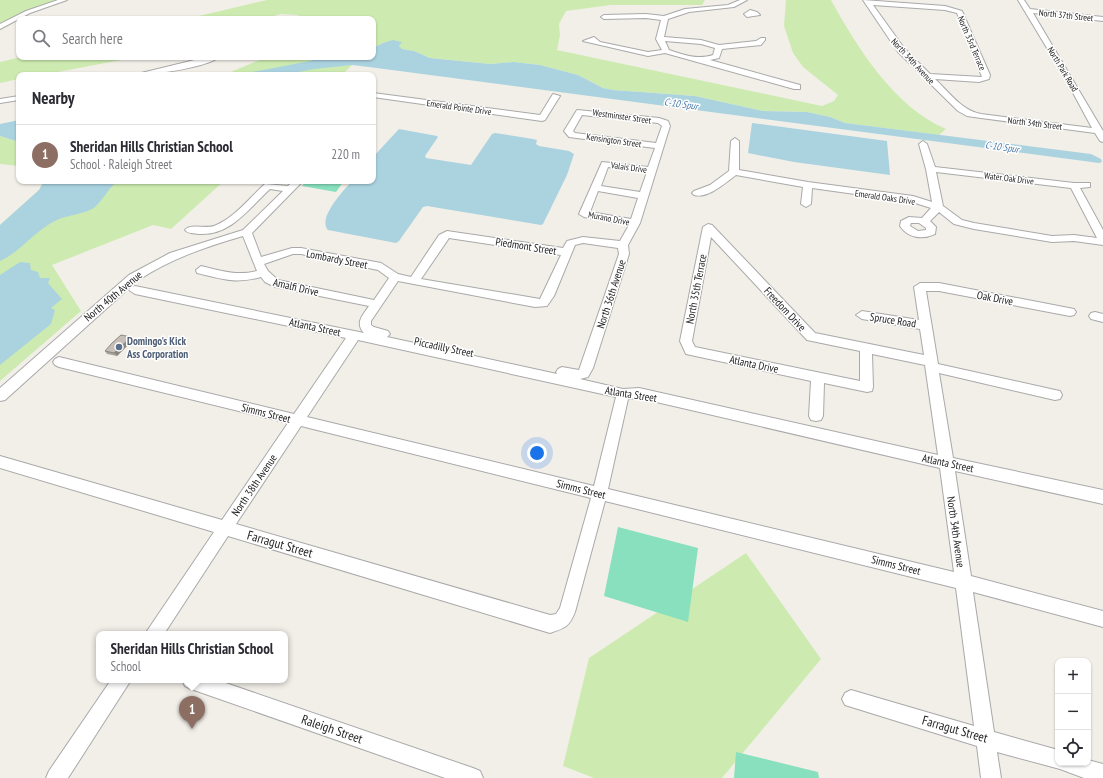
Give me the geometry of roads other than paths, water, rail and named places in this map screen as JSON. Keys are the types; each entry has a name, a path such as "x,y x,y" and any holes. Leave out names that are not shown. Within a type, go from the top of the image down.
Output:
{"street":[{"path":"23,16 42,7 64,0"},
{"path":"596,18 604,19 604,17 646,16 664,18 678,12 740,4 744,0"},
{"name":"North Park Road","path":"1021,0 1103,139"},
{"name":"North 33rd Terrace","path":"867,2 953,10 960,12 986,75 985,79 979,80 926,76"},
{"name":"North 34th Avenue","path":"867,2 901,50 961,109 970,114"},
{"path":"730,6 747,14"},
{"name":"North 37th Street","path":"1028,11 1103,19"},
{"path":"664,18 660,28 660,39 666,51"},
{"path":"0,27 16,19"},
{"path":"660,39 701,42 719,47 758,43 763,39"},
{"path":"595,43 648,54 666,51 682,57 703,60 717,66 797,87"},
{"path":"703,60 716,56 719,47"},
{"path":"152,72 205,60"},
{"path":"376,86 434,95 427,103"},
{"path":"468,108 474,100 547,110 556,96"},
{"name":"Emerald Pointe Drive","path":"376,97 542,118 547,110"},
{"path":"0,102 16,99"},
{"name":"Westminster Street","path":"569,133 568,131 580,112 665,123"},
{"name":"North 34th Street","path":"970,114 1099,131"},
{"name":"North 36th Avenue","path":"583,374 587,368 624,254 623,245 635,223 644,196 666,126 665,123"},
{"name":"Kensington Street","path":"569,133 659,146"},
{"path":"697,193 712,187 734,172 735,140"},
{"path":"923,144 931,169 938,207 924,221"},
{"name":"Valais Drive","path":"595,188 605,164 652,170"},
{"name":"Water Oak Drive","path":"931,169 1074,186 1087,185"},
{"name":"Emerald Oaks Drive","path":"734,172 808,185 913,199 938,207 958,222 974,226 1052,238 1074,238 1103,241"},
{"path":"806,204 808,185"},
{"path":"190,230 201,232 228,224 268,186 287,186"},
{"path":"247,232 262,214 271,209 287,186"},
{"path":"1074,186 1103,241"},
{"path":"595,188 644,196"},
{"name":"Murano Drive","path":"595,188 584,214 635,223"},
{"name":"Freedom Drive","path":"708,228 811,336 866,348 1055,395"},
{"name":"North 35th Terrace","path":"690,351 686,341 708,228"},
{"name":"Amalfi Drive","path":"247,232 263,273 267,280 274,284 376,304"},
{"name":"North 40th Avenue","path":"0,396 133,278 152,265 199,245 247,232"},
{"name":"Piedmont Street","path":"414,281 443,237 447,234 566,252 571,243 583,240 623,245"},
{"name":"Lombardy Street","path":"258,262 292,251 301,251 381,268 395,276 414,281"},
{"path":"414,281 535,303 543,302 548,296 566,252"},
{"path":"202,270 234,278 244,278 263,273"},
{"name":"Piccadilly Street","path":"395,276 365,321 365,326 370,331 576,375 583,374"},
{"name":"North 34th Avenue","path":"920,287 924,325 964,582 991,778"},
{"name":"Oak Drive","path":"920,287 939,287 1070,312"},
{"name":"Atlanta Street","path":"135,290 623,394 639,393 1103,497"},
{"name":"Spruce Road","path":"862,315 924,325"},
{"name":"North 38th Avenue","path":"156,631 354,336"},
{"name":"Atlanta Drive","path":"690,351 867,387 866,348"},
{"name":"Simms Street","path":"59,362 964,582 1103,619"},
{"path":"816,416 818,377"},
{"path":"600,493 623,394"},
{"name":"Farragut Street","path":"0,462 550,624 561,622 568,612 600,493"},
{"path":"56,778 120,683"},
{"name":"Raleigh Street","path":"200,683 473,778"},
{"name":"Farragut Street","path":"851,699 1055,759"},
{"path":"1077,766 1103,774"}],"water":[{"name":"C-10 Spur","path":"393,40 402,42 399,46 402,49 414,51 430,58 490,64 514,62 540,65 578,75 603,88 613,90 695,96 763,111 807,112 830,117 845,123 1091,154 1101,159 1102,162 1099,163 352,65 298,72 253,72 312,60 376,60 376,46"},
{"path":"16,121 16,141 0,136 0,124"},
{"path":"752,123 887,141 890,175 794,162 748,153"},
{"path":"399,129 438,137 425,156 426,158 471,165 492,134 495,133 537,140 536,144 539,146 569,151 574,154 567,175 543,224 541,225 427,206 423,207 399,241 396,243 328,230 326,219 329,212 333,204 349,184 376,184 376,154"},
{"path":"42,184 114,184 95,207 87,211 61,218 49,224 15,252 0,261 0,225 39,190"},
{"path":"20,262 30,263 31,270 38,272 40,278 50,278 48,283 62,299 51,308 55,310 51,324 0,365 0,275"}],"place":[{"name":"Domingo's Kick Ass Corporation","path":"119,347"},
{"name":"Sheridan Hills Christian School","path":"192,729"}]}
